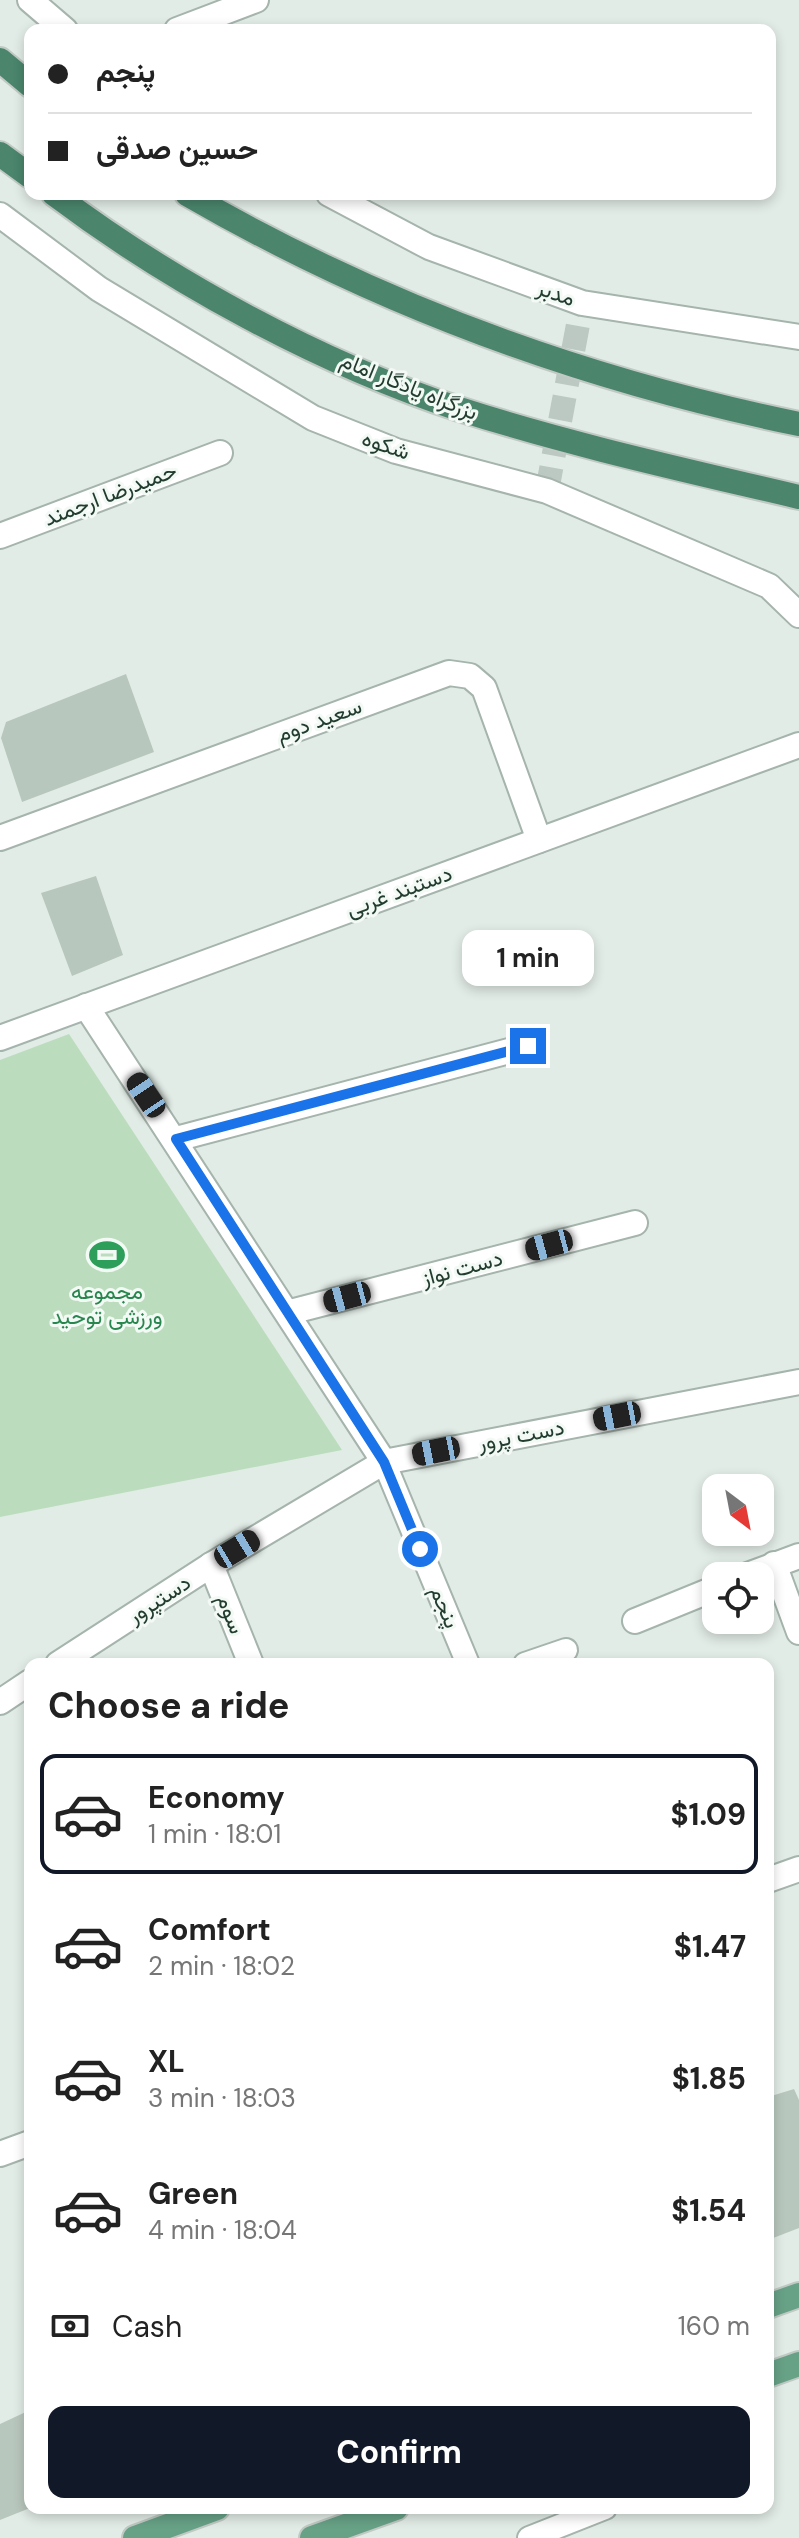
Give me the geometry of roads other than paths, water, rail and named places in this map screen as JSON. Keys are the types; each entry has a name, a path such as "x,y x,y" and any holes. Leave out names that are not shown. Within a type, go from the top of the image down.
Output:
{"highway":[{"path":"0,60 24,80"},
{"path":"0,154 24,172"},
{"name":"بزرگراه یادگار امام","path":"63,200 174,273 278,331 456,408 571,443 799,497"},
{"path":"198,200 257,234 387,298 494,339 619,378 799,424"}],"main road":[{"path":"774,2304 799,2295"},
{"path":"774,2373 799,2364"},
{"path":"135,2538 201,2514"},
{"path":"312,2538 379,2514"}],"street":[{"path":"30,0 58,24"},
{"path":"193,24 256,0"},
{"name":"مدبر","path":"340,200 429,247 582,303 799,337"},
{"name":"شکوه","path":"0,215 99,289 313,418 396,451 547,491 769,586 799,615"},
{"name":"حمیدرضا ارجمند","path":"0,536 220,453"},
{"name":"سعید دوم","path":"0,838 449,673 470,676 484,688 539,840"},
{"name":"دستبند غربی","path":"0,1038 799,745"},
{"path":"86,1006 290,1312 384,1462"},
{"path":"176,1139 528,1046"},
{"name":"دست نواز","path":"290,1312 635,1223"},
{"name":"دست پرور","path":"384,1462 799,1382"},
{"name":"دستپرور","path":"67,1658 211,1565 384,1462"},
{"path":"799,1556 774,1564 799,1632"},
{"name":"سوم","path":"211,1565 249,1658"},
{"path":"635,1621 702,1594"},
{"path":"0,1702 24,1686"},
{"path":"774,1878 799,1869"},
{"path":"0,2154 24,2145"}],"lane":[{"name":"پنجم","path":"384,1462 466,1658"},
{"path":"543,1658 566,1650"},
{"path":"529,2538 590,2514"}],"tunnel":[{"path":"547,491 582,303"}],"place":[{"name":"مجموعه ورزشی توحید","path":"107,1255"}]}
